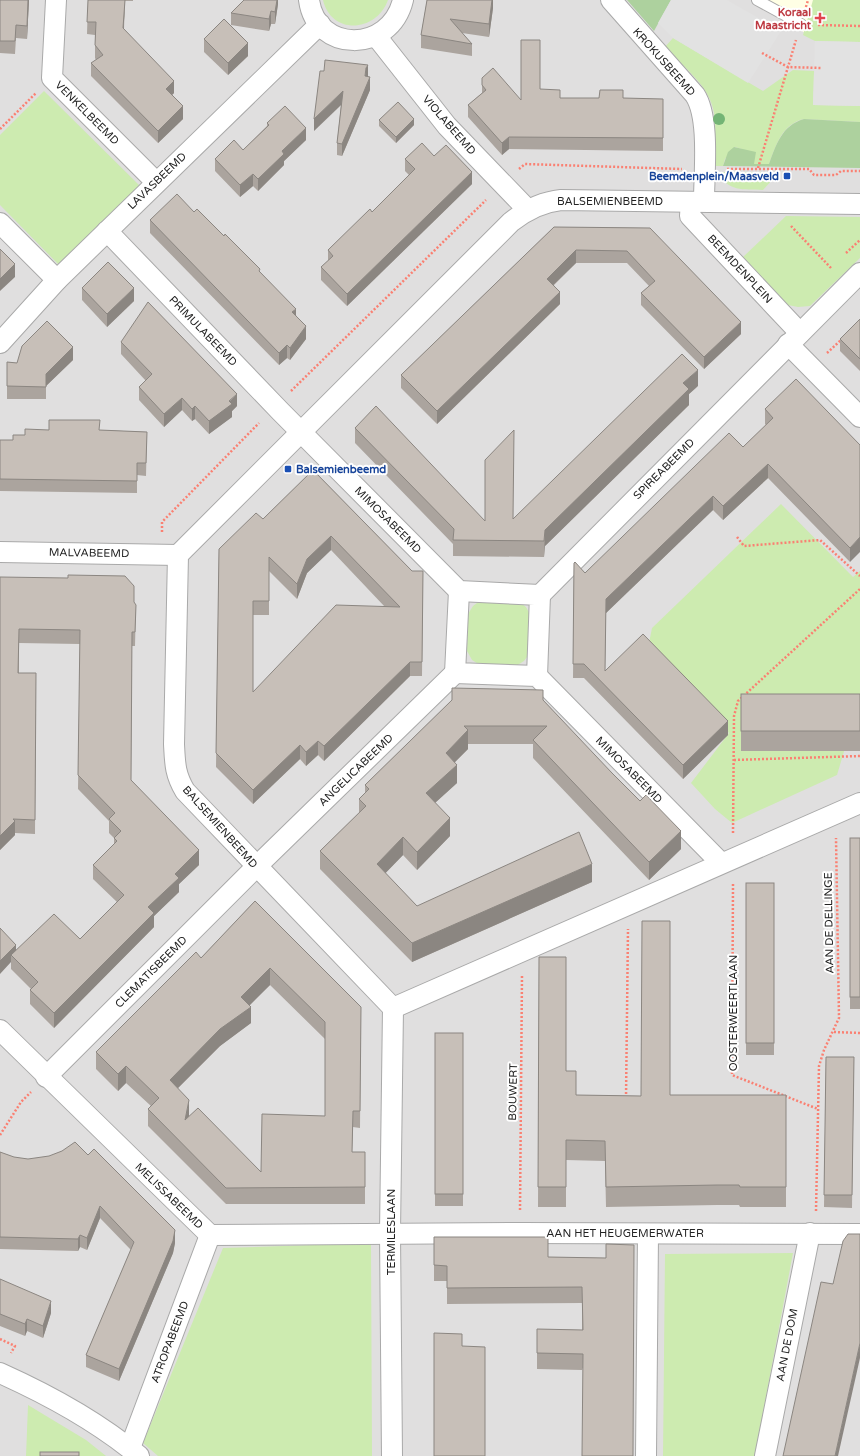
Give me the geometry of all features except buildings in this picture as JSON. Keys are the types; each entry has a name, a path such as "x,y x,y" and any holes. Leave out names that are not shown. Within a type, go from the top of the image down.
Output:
{"street":[{"path":"52,78 56,0"},
{"path":"309,0 312,12 320,24 334,36 346,40 358,41 376,36 394,21 403,0"},
{"name":"KROKUSBEEMD","path":"611,0 695,95 701,104 704,122 704,169 697,201"},
{"name":"LAVASBEEMD","path":"0,344 57,280 320,24"},
{"name":"VIOLABEEMD","path":"376,36 447,126 528,210"},
{"name":"VENKELBEEMD","path":"52,78 156,182"},
{"name":"BALSEMIENBEEMD","path":"393,1008 256,867 185,791 175,770 174,744 178,555 511,222 528,210 552,201 561,200 860,204"},
{"name":"BEEMDENPLEIN","path":"697,201 690,216 794,338 812,368 860,417"},
{"path":"0,223 57,280"},
{"name":"PRIMULABEEMD","path":"107,231 300,432"},
{"path":"794,338 860,273"},
{"name":"SPIREABEEMD","path":"540,595 794,338"},
{"name":"MIMOSABEEMD","path":"300,432 459,591"},
{"name":"MALVABEEMD","path":"0,552 178,555"},
{"path":"459,591 540,595 537,676 455,673 459,591"},
{"name":"ANGELICABEEMD","path":"256,867 455,673"},
{"name":"MIMOSABEEMD","path":"537,676 727,861"},
{"path":"393,1008 860,803"},
{"name":"CLEMATISBEEMD","path":"46,1077 256,867"},
{"name":"TERMILESLAAN","path":"392,1456 390,1233 393,1008"},
{"name":"MELISSABEEMD","path":"0,1030 46,1077 210,1235 390,1233"},
{"name":"AAN HET HEUGEMERWATER","path":"390,1233 860,1234"},
{"name":"AAN DE DOM","path":"765,1456 812,1233"},
{"path":"646,1456 648,1234"},
{"name":"ATROPABEEMD","path":"134,1452 210,1235"},
{"path":"0,1374 54,1398 134,1452"}],"lane":[{"path":"757,0 801,24"}],"path":[{"path":"758,168 801,24 860,26"},
{"path":"762,54 788,67 821,68"},
{"name":"VENKELBEEMD","path":"0,129 52,78"},
{"path":"704,169 758,168 809,170 814,175 836,175 841,170 860,171"},
{"path":"768,202 831,268"},
{"path":"812,368 844,337"},
{"path":"737,537 744,546 820,540 860,576"},
{"path":"727,861 734,760 734,716 738,701 860,589"},
{"path":"734,760 860,756"},
{"name":"AAN DE DELLINGE","path":"818,1109 819,1066 824,1050 834,1032 839,1018 835,814"},
{"name":"OOSTERWEERTLAAN","path":"727,861 732,1075 818,1109"},
{"path":"626,1103 628,905"},
{"name":"BOUWERT","path":"520,1233 522,951"},
{"path":"834,1032 860,1033"},
{"path":"0,1135 21,1102 46,1077"},
{"path":"812,1233 818,1109"}],"shaded area":[{"path":"0,0 860,0 860,1456 0,1456"},
{"path":"671,0 727,0 781,31 748,83 673,38 658,23"},
{"name":"Koraal Maastricht","path":"751,0 860,0 810,36"},
{"path":"815,41 860,42 860,106 813,105"}],"green space":[{"path":"323,0 388,0 382,11 374,19 364,24 354,26 344,24 335,19 328,11"},
{"path":"627,0 671,0 654,31"},
{"name":"Koraal Maastricht","path":"813,0 860,0 860,42 815,41 803,35"},
{"path":"673,38 763,91 793,70 814,71 813,105 860,106 860,122 804,119 790,125 785,130 777,143 769,164 753,164 742,149 735,147 725,159 723,166 716,166 715,119 711,103 707,94 695,77 664,48"},
{"path":"44,91 141,187 59,265 0,205 0,135"},
{"path":"804,119 860,122 860,168 723,166 728,152 734,147 756,152 754,164 769,164 777,143 785,131 796,122"},
{"path":"717,172 768,172 774,178 763,190 743,189 726,183"},
{"path":"786,216 860,217 860,258 810,306 798,307 788,305 743,257"},
{"path":"781,504 853,577 860,571 860,718 854,718 837,775 732,823 715,809 691,783 729,733 648,648 652,628"},
{"path":"481,600 518,601 526,607 531,616 530,653 524,661 516,666 480,665 472,660 467,651 468,614 473,606"},
{"path":"371,1243 372,1456 158,1456 143,1443 223,1248"},
{"path":"793,1253 755,1456 663,1456 665,1254"},
{"path":"28,1405 86,1440 106,1456 26,1456"}],"place":[{"name":"Koraal Maastricht","path":"820,18"},
{"name":"Beemdenplein/Maasveld","path":"787,176"},
{"name":"Balsemienbeemd","path":"288,469"}]}
